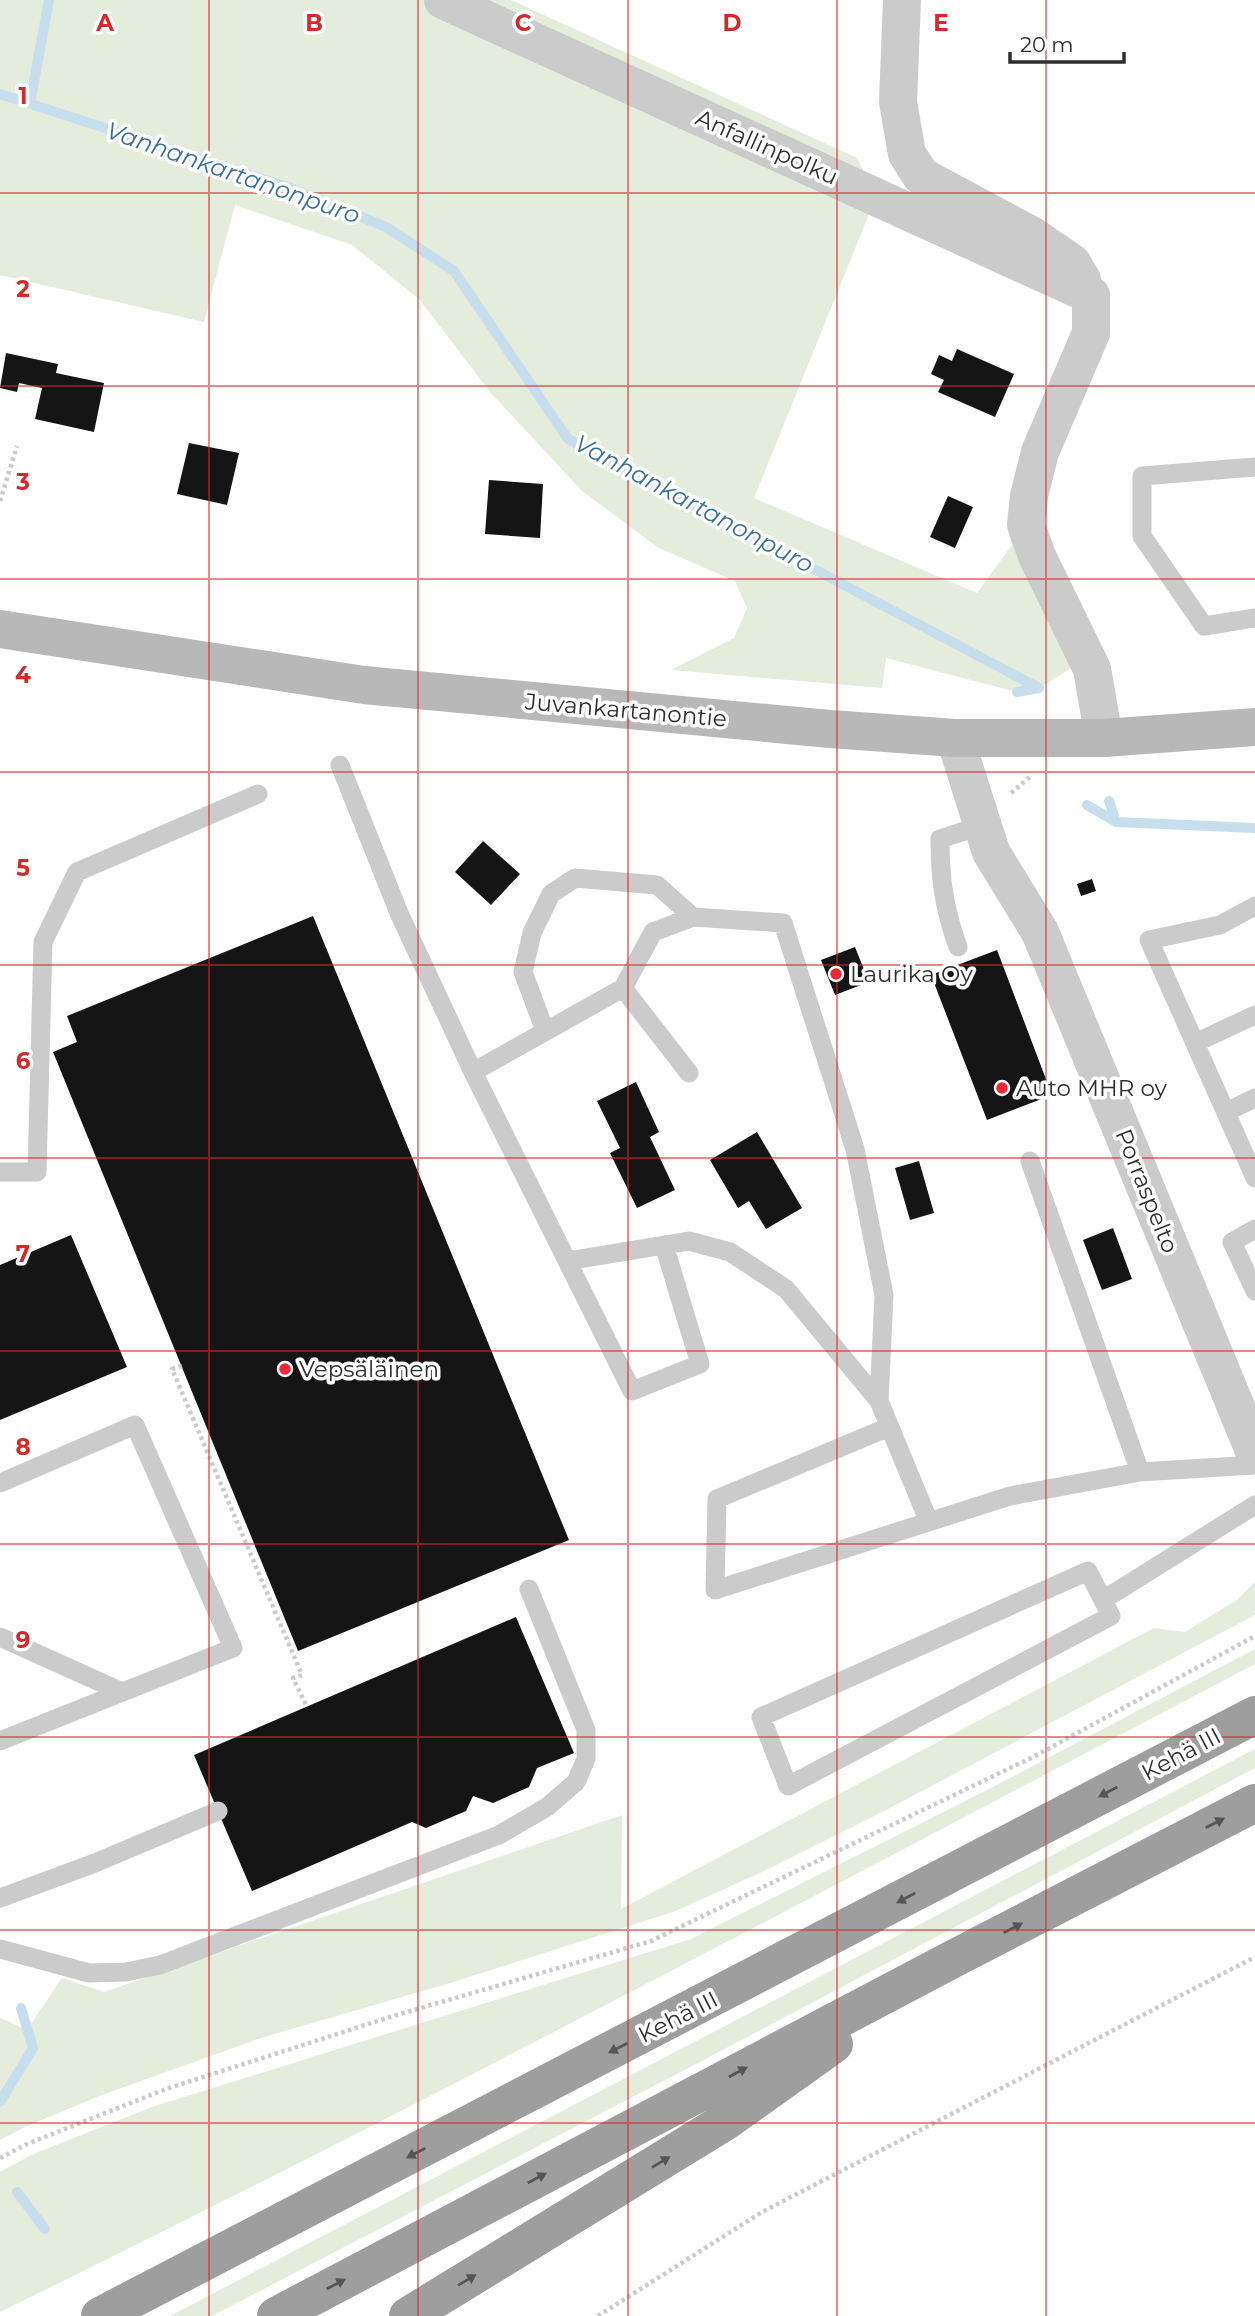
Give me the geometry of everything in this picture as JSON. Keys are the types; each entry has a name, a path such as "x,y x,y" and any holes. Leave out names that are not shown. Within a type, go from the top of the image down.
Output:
{"highway":[{"name":"Kehä III","path":"100,2316 1255,1715"},
{"path":"276,2316 1255,1803"},
{"path":"408,2316 726,2122 953,1959"}],"main road":[{"name":"Juvankartanontie","path":"0,629 363,685 816,728 955,738 1104,738 1255,727"}],"street":[{"name":"Anfallinpolku","path":"443,0 1091,295"},
{"path":"902,0 898,102 907,154 920,176 1031,235 1072,263 1091,295 1091,333 1040,452 1029,496 1026,525 1037,556 1092,669 1104,738"},
{"name":"Porraspelto","path":"955,738 991,852 1040,932 1251,1433"}],"lane":[{"path":"1255,467 1142,475 1142,536 1204,626 1255,618"},
{"path":"340,765 399,913 473,1072 632,1391 700,1364 664,1245"},
{"path":"0,1172 37,1172 43,942 77,872 258,794"},
{"path":"958,947 949,923 940,878 940,839 983,825"},
{"path":"545,1031 523,972 532,933 551,894 575,878 657,886 693,917"},
{"path":"1255,906 1220,925 1149,940 1255,1178"},
{"path":"473,1072 623,988 653,932 693,917 783,923 855,1149 874,1242 884,1295 879,1401"},
{"path":"623,988 689,1073"},
{"path":"1195,1043 1255,1015"},
{"path":"1226,1112 1255,1098"},
{"path":"1030,1161 1140,1472"},
{"path":"1255,1229 1232,1242 1255,1290"},
{"path":"567,1261 689,1241 730,1252 786,1289 879,1401 929,1522"},
{"path":"0,1483 135,1425 233,1648 0,1741"},
{"path":"889,1427 717,1499 715,1590 1010,1496 1140,1472 1255,1465"},
{"path":"1103,1600 1255,1506"},
{"path":"1088,1571 1103,1600 1111,1616 788,1786 761,1717 1088,1571"},
{"path":"0,1949 89,1973 126,1972 160,1965 499,1835 547,1807 576,1782 586,1759 586,1730 529,1589"},
{"path":"0,1637 122,1692"},
{"path":"0,1898 95,1863 218,1811"}],"path":[{"path":"0,501 17,446"},
{"path":"181,1366 172,1369 302,1675 293,1678 307,1707"},
{"path":"0,2158 27,2144 166,2089 390,2017 651,1941 1035,1756 1255,1636"},
{"path":"598,2316 762,2213 1255,1956"}],"green space":[{"path":"0,0 511,0 857,158 876,197 754,498 977,593 1017,538 1078,664 1039,688 1017,692 886,658 882,688 671,670 734,638 747,608 735,581 659,548 582,491 491,393 419,299 352,245 235,205 204,322 0,275"},
{"path":"1255,1582 1255,1615 888,1809 760,1873 673,1912 450,1983 264,2037 99,2096 0,2140 0,2018 27,2030 62,1978 104,1992 622,1815 621,1909 1154,1628 1185,1632 1238,1599"},
{"path":"1255,1649 1255,1664 473,2074 0,2312 0,2172 33,2154 155,2106 691,1939 985,1791"},
{"path":"1255,1749 1255,1768 719,2052 212,2316 170,2316"}],"building":[{"path":"957,349 1014,374 995,417 938,392 944,380 931,374 939,355 952,361"},
{"path":"6,353 58,364 56,373 104,383 94,432 35,419 42,388 19,383 17,392 0,388"},
{"path":"189,443 239,453 227,505 177,494"},
{"path":"489,480 543,484 540,538 485,534"},
{"path":"948,496 973,507 955,548 930,537"},
{"path":"483,841 520,874 491,905 455,872"},
{"path":"1092,879 1096,891 1081,896 1077,884"},
{"path":"313,916 569,1540 298,1651 53,1052 77,1042 67,1016"},
{"path":"855,947 869,982 835,995 821,960"},
{"path":"997,950 1052,1095 987,1120 931,975"},
{"path":"636,1082 659,1132 650,1137 675,1190 637,1208 610,1153 620,1148 597,1101"},
{"path":"757,1132 802,1208 766,1229 749,1201 738,1208 710,1160"},
{"path":"919,1161 934,1213 910,1220 895,1168"},
{"path":"1113,1228 1132,1279 1102,1290 1083,1240"},
{"path":"71,1235 127,1367 0,1420 0,1265"},
{"path":"516,1617 574,1753 537,1768 529,1787 493,1803 473,1796 466,1811 426,1828 412,1822 252,1891 194,1755"}],"waterway":[{"path":"30,103 49,0"},
{"name":"Vanhankartanonpuro","path":"0,94 290,188 386,227 454,271 568,439 1039,688 1017,692"},
{"name":"Vanhankartanonpuro","path":"1109,801 1116,822"},
{"name":"Vanhankartanonpuro","path":"1087,805 1116,822 1255,828"},
{"path":"0,2102 33,2048 21,2008"},
{"path":"17,2192 45,2229"}],"place":[{"name":"Laurika Oy","path":"836,974"},
{"name":"Auto MHR oy","path":"1002,1088"},
{"name":"Vepsäläinen","path":"285,1369"}]}
